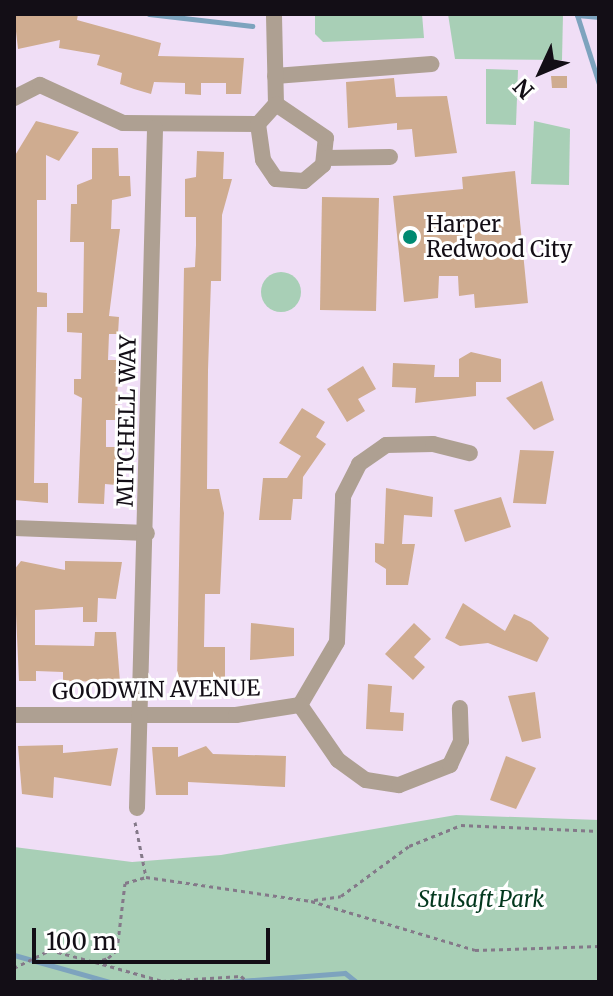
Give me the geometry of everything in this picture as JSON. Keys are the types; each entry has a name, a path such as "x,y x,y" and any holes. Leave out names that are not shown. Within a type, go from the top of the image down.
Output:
{"street":[{"path":"14,98 40,85 123,123 155,128 258,124 276,104 274,14"},
{"path":"275,76 432,64"},
{"path":"258,124 263,160 276,179 304,181 326,158 326,138 276,104"},
{"name":"MITCHELL WAY","path":"137,808 147,533 155,128"},
{"path":"326,158 390,157"},
{"path":"460,708 461,741 450,765 399,785 366,780 338,760 300,705 337,642 343,496 359,464 386,445 433,444 470,453"},
{"path":"14,528 147,533"},
{"name":"GOODWIN AVENUE","path":"14,715 141,715 300,705"}],"path":[{"path":"137,808 133,839 146,877"},
{"path":"311,901 341,896 409,846 461,825 599,831"},
{"path":"95,962 117,950 125,883 146,877 311,901 475,950 599,946"},
{"path":"14,968 50,950 162,981 228,976 248,982"}],"green space":[{"path":"315,14 422,14 424,38 323,42 315,34"},
{"path":"448,14 563,14 562,60 455,59"},
{"path":"486,69 518,70 516,125 486,124"},
{"path":"534,121 570,129 569,185 531,184"},
{"path":"281,272 295,278 301,292 295,306 281,312 267,306 261,292 267,278"},
{"name":"Stulsaft Park","path":"456,815 599,820 599,982 14,982 14,847 132,862 221,855"}],"building":[{"path":"14,14 78,14 77,20 161,43 158,56 244,58 241,94 226,94 226,83 201,83 201,95 185,94 185,83 154,82 151,94 120,84 122,73 97,65 100,55 59,48 60,40 18,49"},
{"path":"551,76 567,76 567,88 552,88"},
{"path":"394,78 396,97 447,96 457,153 415,157 412,129 397,130 397,123 348,128 346,82"},
{"path":"36,121 79,132 59,161 46,155 46,200 37,200 37,292 47,293 47,307 37,307 34,483 48,483 48,503 14,500 14,157"},
{"path":"92,148 118,148 119,176 130,176 131,196 112,200 111,229 120,229 109,316 119,317 118,334 109,334 108,360 118,360 117,420 106,420 106,447 116,447 116,485 105,484 104,504 78,503 82,398 74,394 74,379 81,379 82,333 67,332 67,313 83,313 84,242 70,242 71,204 77,204 77,185 92,179"},
{"path":"197,151 224,152 223,179 232,179 222,215 221,281 211,281 207,489 219,489 224,513 220,594 205,594 204,647 225,647 225,678 177,683 184,268 195,267 196,245 196,217 185,217 185,179 196,177"},
{"path":"515,171 528,303 475,308 474,294 459,296 458,276 439,276 438,298 404,302 393,196 463,189 462,177"},
{"path":"322,197 379,198 376,311 320,310"},
{"path":"471,352 501,359 501,382 476,382 476,396 415,403 416,388 392,387 393,363 435,365 434,377 459,377 459,359"},
{"path":"363,366 376,389 358,399 365,411 347,422 327,389"},
{"path":"542,381 554,420 534,430 506,398"},
{"path":"302,408 325,422 316,437 326,444 303,477 302,499 293,499 291,520 259,520 263,478 287,478 301,456 279,443"},
{"path":"520,450 554,451 546,504 513,503"},
{"path":"386,488 433,497 432,517 404,515 402,544 415,544 408,585 386,585 386,569 375,562 375,543 384,544"},
{"path":"501,497 511,527 465,542 454,510"},
{"path":"21,561 65,570 65,561 122,562 116,599 98,598 97,622 83,622 83,607 35,610 35,645 94,646 95,632 116,632 120,682 63,681 63,672 36,671 36,681 19,681 14,570"},
{"path":"463,603 505,631 514,614 531,622 549,638 537,662 488,643 460,646 445,638"},
{"path":"251,623 294,628 294,656 250,660"},
{"path":"414,623 431,639 414,657 425,667 413,680 385,654"},
{"path":"368,684 392,686 390,712 404,713 403,731 366,729"},
{"path":"535,692 541,738 522,742 508,696"},
{"path":"63,745 63,753 118,748 111,786 54,777 53,798 22,794 18,746"},
{"path":"206,746 213,754 286,756 285,787 188,782 188,795 156,795 152,747 178,747 178,757"},
{"path":"506,756 536,768 516,809 490,800"}],"waterway":[{"path":"149,14 252,26"},
{"path":"599,17 577,15 599,84"},
{"path":"14,955 110,982"},
{"path":"226,982 345,973 356,982"}],"place":[{"name":"Harper Redwood City","path":"410,237"}]}
